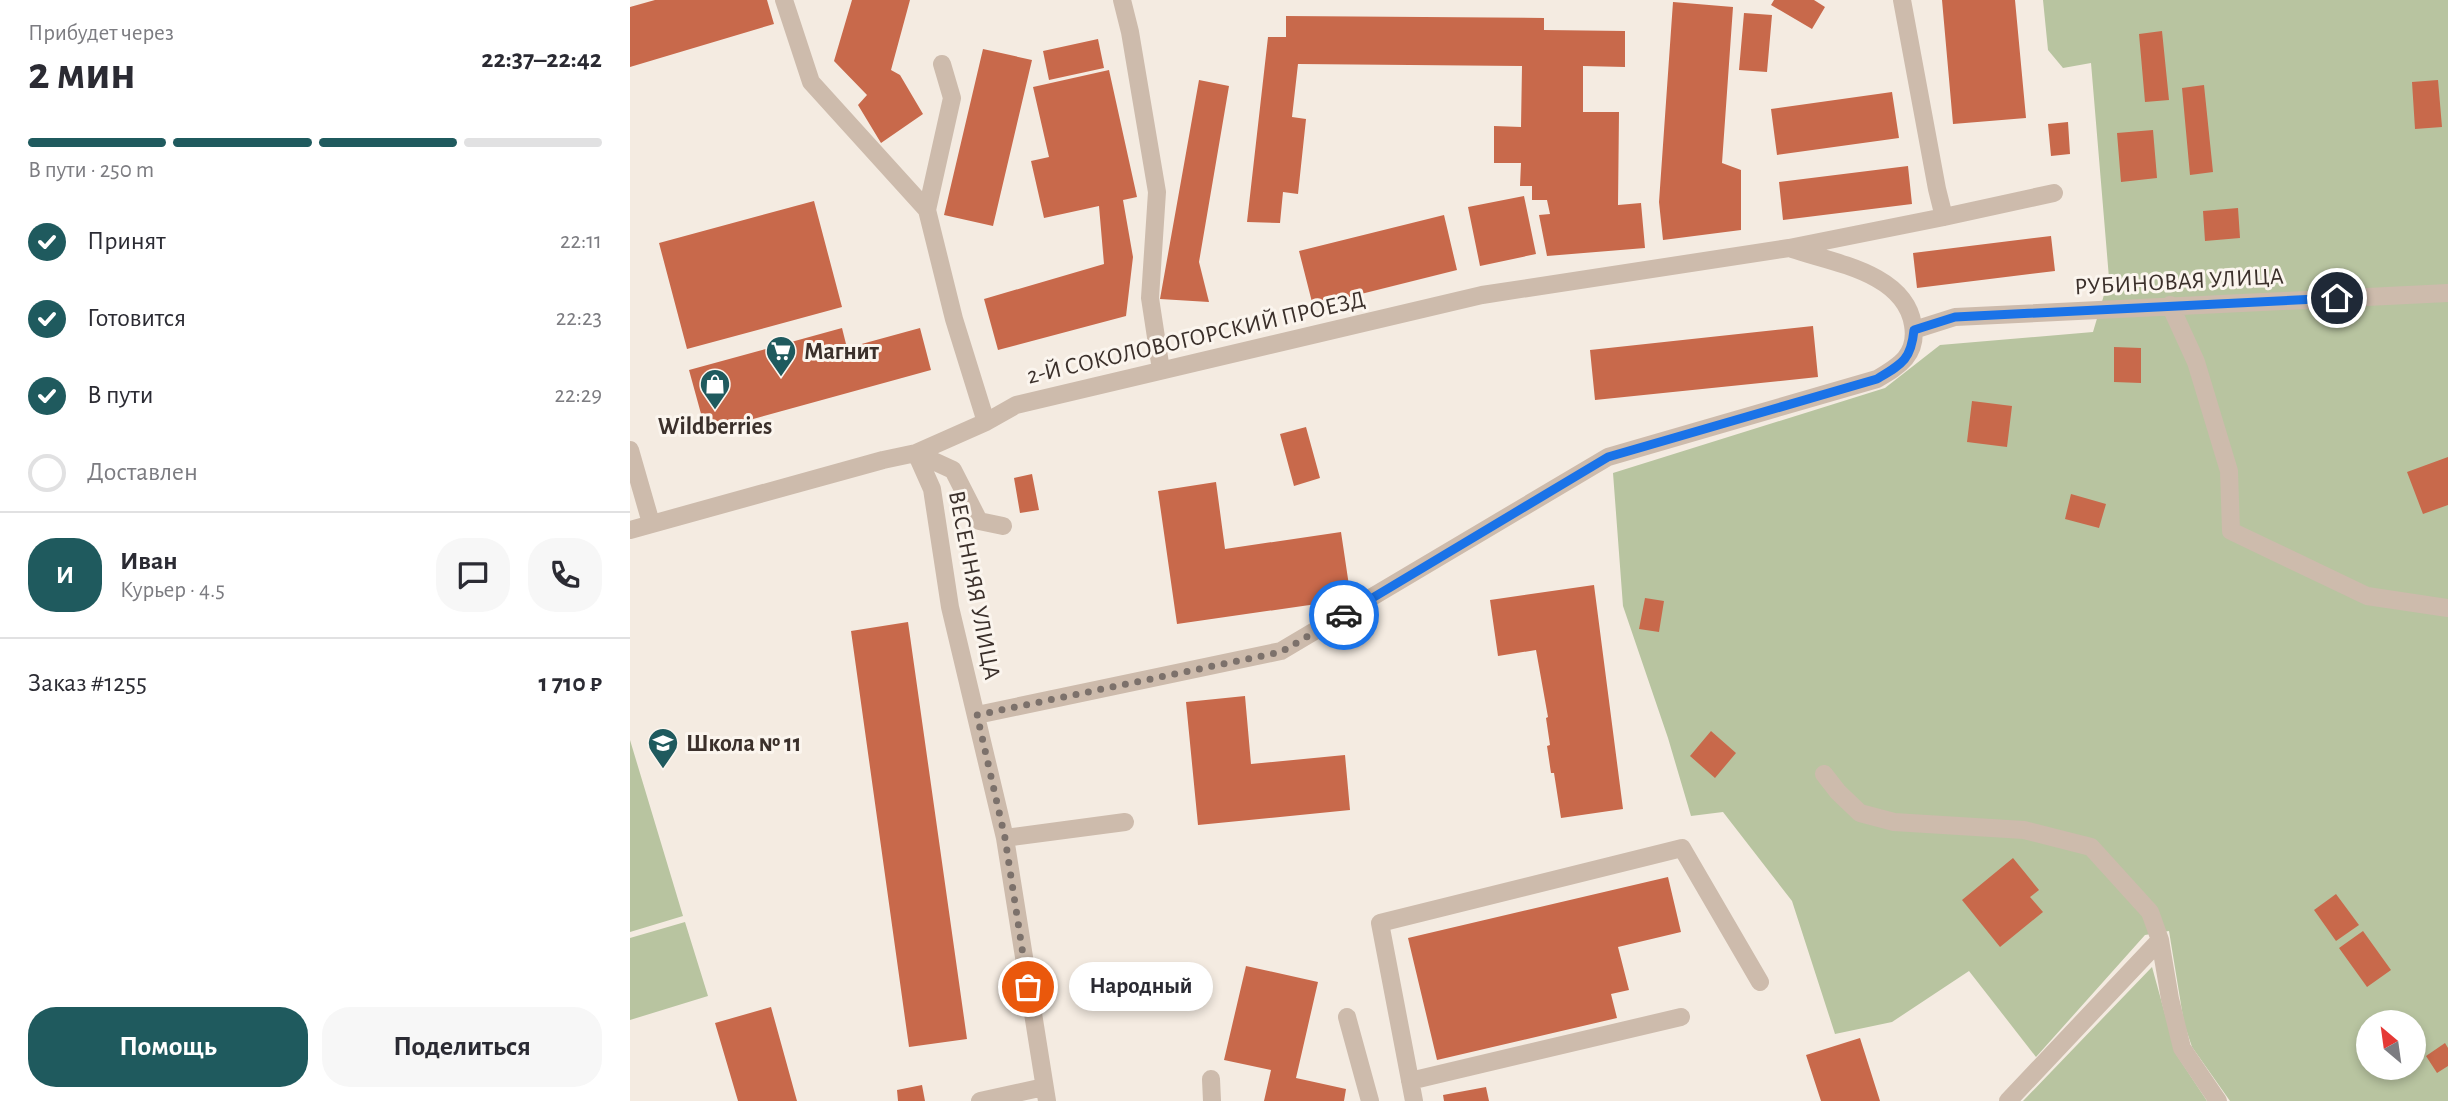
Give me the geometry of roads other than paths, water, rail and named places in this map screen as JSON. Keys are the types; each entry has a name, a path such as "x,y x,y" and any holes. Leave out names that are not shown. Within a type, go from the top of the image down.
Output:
{"street":[{"path":"784,0 810,82 927,210"},
{"path":"1122,0 1130,32 1157,192 1150,298 1161,370"},
{"path":"1902,0 1944,218"},
{"path":"942,64 952,98 927,210 954,319 986,422"},
{"name":"2-Й СОКОЛОВОГОРСКИЙ ПРОЕЗД","path":"630,530 916,453 986,422 1016,405 1161,370 1482,295 1788,248 1944,218 2054,193"},
{"path":"977,715 1281,652 1608,457 1877,379 1903,363 1912,348 1914,330 1910,308 1889,286 1864,272 1788,248"},
{"name":"РУБИНОВАЯ УЛИЦА","path":"1914,330 1955,317 2448,293"},
{"path":"2170,305 2196,362 2229,471 2231,531 2367,596 2448,608"},
{"path":"630,450 651,523"},
{"path":"916,453 953,470 979,521 1003,526"},
{"name":"ВЕСЕННЯЯ УЛИЦА","path":"916,453 932,489 950,607 1005,838 1045,1094"},
{"path":"1824,774 1860,813 1894,822 2024,830 2091,847 2150,912 2160,940 2182,1048 2218,1101"},
{"path":"1005,838 1125,822"},
{"path":"1415,1101 1380,923 1682,848 1760,982"},
{"path":"2008,1101 2160,940"},
{"path":"1347,1017 1370,1101"},
{"path":"1410,1081 1681,1017"},
{"path":"1211,1079 1212,1101"},
{"path":"980,1101 1045,1094"}],"place":[{"name":"Магнит","path":"781,378"},
{"name":"Wildberries","path":"715,411"},
{"name":"Школа № 11","path":"663,770"},
{"name":"Народный","path":"1028,987"}]}
